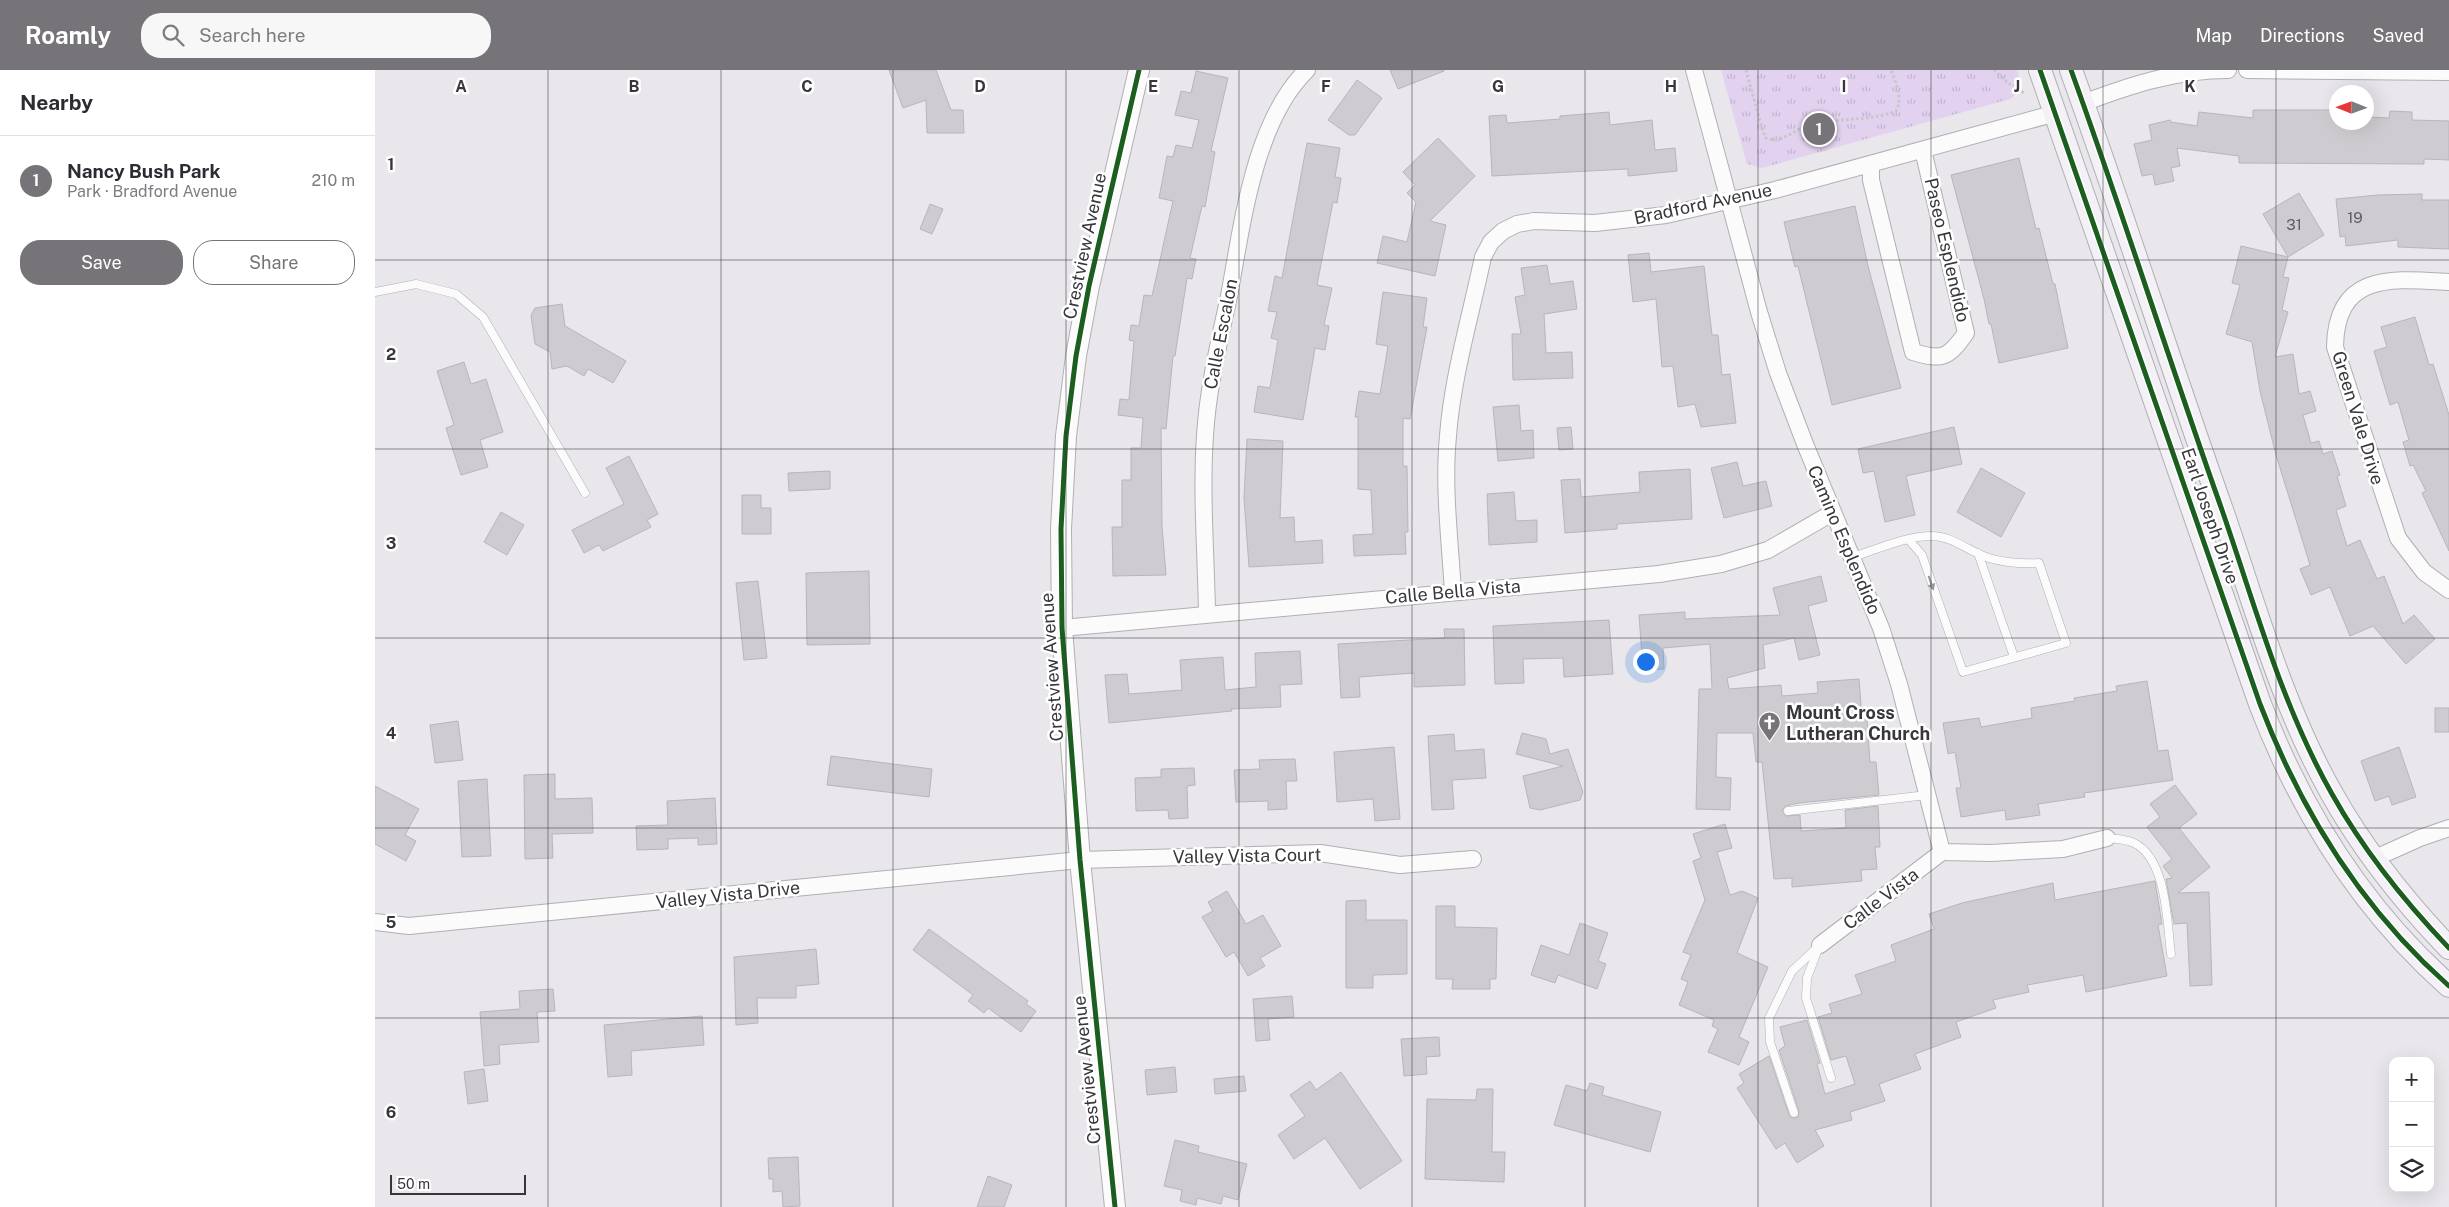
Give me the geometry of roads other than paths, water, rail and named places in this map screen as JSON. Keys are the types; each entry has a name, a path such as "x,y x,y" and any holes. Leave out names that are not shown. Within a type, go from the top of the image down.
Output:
{"main road":[{"name":"Earl Joseph Drive","path":"2040,70 2273,738 2304,802 2351,876 2388,924 2449,986"},
{"name":"Earl Joseph Drive","path":"2071,70 2286,696 2332,794 2373,859 2420,917 2449,948"},
{"path":"2351,876 2373,859"}],"street":[{"name":"Crestview Avenue","path":"1115,1207 1080,860 1061,628 1061,505 1073,379 1089,286 1139,70"},
{"name":"Calle Escalon","path":"1207,613 1204,518 1205,438 1212,379 1247,204 1265,138 1273,119 1293,86 1307,70"},
{"name":"Camino Esplendido","path":"1694,70 1759,312 1778,373 1832,513 1853,557 1881,628 1899,684 1942,852"},
{"path":"2083,102 2155,78 2182,73 2228,70"},
{"path":"2247,70 2449,72"},
{"name":"Bradford Avenue","path":"1453,592 1447,483 1451,409 1483,257 1491,242 1503,231 1517,224 1534,221 1595,223 1666,215 1729,199 1775,190 2056,113"},
{"name":"Paseo Esplendido","path":"1871,164 1871,180 1913,352 1935,359 1953,351 1966,334 1923,150"},
{"name":"Green Vale Drive","path":"2449,282 2397,279 2375,283 2365,288 2352,298 2342,312 2337,323 2335,347 2398,538 2424,572 2449,590"},
{"name":"Calle Bella Vista","path":"1061,628 1207,613 1659,574 1721,564 1768,550 1832,513"},
{"path":"2373,859 2420,838 2449,828"},
{"path":"1942,852 1991,853 2063,849 2107,838"},
{"name":"Calle Vista","path":"1820,945 1942,852"},
{"name":"Valley Vista Court","path":"1080,860 1320,853 1400,865 1473,858"},
{"name":"Valley Vista Drive","path":"375,922 409,926 1080,860"}],"lane":[{"path":"375,292 416,284 456,294 483,317 585,493"},
{"path":"1853,557 1909,540 1933,536 1948,539 1978,553 2015,564 2039,564 2066,643 1963,672 1922,555 1909,540"},
{"path":"1978,553 2014,657"},
{"path":"1788,811 1927,795"},
{"path":"2107,838 2135,843 2150,858 2157,871 2163,893 2171,954"},
{"path":"1820,945 1807,978 1806,998 1831,1078"},
{"path":"1794,1113 1770,1042 1769,1018 1792,971 1820,945"}],"place":[{"name":"Nancy Bush Park","path":"1819,129"},
{"name":"Mount Cross Lutheran Church","path":"1770,742"}]}
